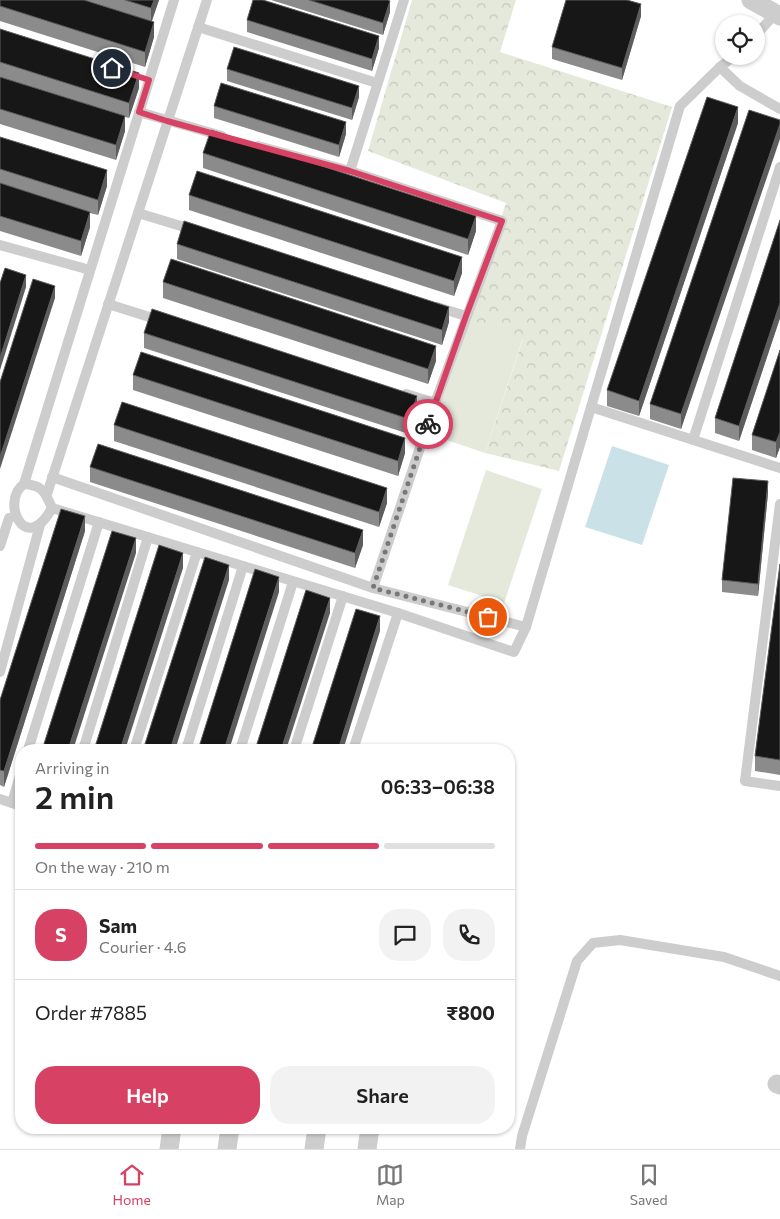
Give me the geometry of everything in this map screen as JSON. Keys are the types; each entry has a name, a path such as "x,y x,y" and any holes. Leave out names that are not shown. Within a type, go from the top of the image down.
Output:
{"street":[{"path":"751,0 778,15"},
{"path":"169,1149 171,1134"},
{"path":"227,1149 229,1134"},
{"path":"314,1149 316,1134"},
{"path":"367,1149 369,1134"}],"lane":[{"path":"24,484 90,270 114,176 139,112 145,78 174,0"},
{"path":"47,494 207,0"},
{"path":"350,171 404,0"},
{"path":"765,27 778,15"},
{"path":"198,27 378,83"},
{"path":"52,508 343,596 514,652 526,627 680,106 723,65"},
{"path":"720,67 740,86 780,109"},
{"path":"139,112 350,171 502,221 435,403 373,588"},
{"path":"693,440 780,167"},
{"path":"138,213 204,233"},
{"path":"0,245 90,270"},
{"path":"108,304 173,324"},
{"path":"428,304 466,316"},
{"path":"398,392 435,403"},
{"path":"591,407 780,468"},
{"path":"52,477 373,588 526,627"},
{"path":"24,484 40,488 47,494 52,508 46,519 40,525 32,528 23,528 16,524 9,518 6,510 6,502 10,494 24,484"},
{"path":"780,504 745,781 780,786"},
{"path":"0,546 9,518"},
{"path":"30,744 99,522"},
{"path":"0,672 40,525"},
{"path":"85,744 148,537"},
{"path":"136,744 197,552"},
{"path":"188,744 244,566"},
{"path":"242,744 293,582"},
{"path":"296,744 343,596"},
{"path":"355,744 398,614"},
{"path":"0,799 15,804"},
{"path":"520,1149 522,1136 578,961 593,943 620,940 724,957 780,976"}],"green space":[{"path":"412,0 516,0 500,52 672,107 559,471 485,453 523,339 467,320 506,203 368,151"},
{"path":"467,320 523,338 485,453 429,434"},
{"path":"486,470 542,489 504,603 448,585"}],"water":[{"path":"612,446 669,465 642,545 585,527"}],"building":[{"path":"0,0 84,0 154,22 145,52 0,6"},
{"path":"125,0 154,0 151,8"},
{"path":"253,0 263,0 379,36 372,59 247,20"},
{"path":"309,0 388,0 390,1 383,23"},
{"path":"566,0 627,0 641,4 622,68 552,47"},
{"path":"0,29 139,73 129,103 0,62"},
{"path":"234,47 359,86 352,108 227,69"},
{"path":"0,77 125,116 116,145 0,109"},
{"path":"221,83 346,122 339,145 214,106"},
{"path":"707,97 738,107 639,401 607,390"},
{"path":"749,110 780,120 780,124 681,414 650,404"},
{"path":"211,130 476,216 468,239 203,153"},
{"path":"0,137 107,170 98,200 0,169"},
{"path":"197,171 462,257 454,281 189,195"},
{"path":"0,183 90,212 81,241 0,216"},
{"path":"780,220 780,303 739,426 715,418"},
{"path":"184,221 449,307 442,330 177,244"},
{"path":"171,259 436,346 428,369 163,282"},
{"path":"5,268 26,275 0,358 0,283"},
{"path":"33,279 55,286 0,457 0,382"},
{"path":"152,309 417,396 409,419 144,333"},
{"path":"780,350 780,432 776,442 752,435"},
{"path":"141,352 405,438 398,461 133,375"},
{"path":"122,402 387,488 379,512 114,425"},
{"path":"98,444 363,530 355,553 90,467"},
{"path":"733,478 768,481 758,584 722,580"},
{"path":"61,509 85,516 4,771 0,770 0,700"},
{"path":"112,531 136,538 70,744 44,744"},
{"path":"159,545 183,553 122,744 96,744"},
{"path":"205,557 229,565 172,744 145,744"},
{"path":"780,564 780,760 755,756"},
{"path":"255,569 279,577 226,744 200,744"},
{"path":"306,590 330,598 283,744 257,744"},
{"path":"356,609 380,616 340,744 313,744"}],"way so far":[{"path":"428,424 373,588 488,617"}],"route":[{"path":"112,68 149,80 139,112 350,171 502,221 428,424"}]}
